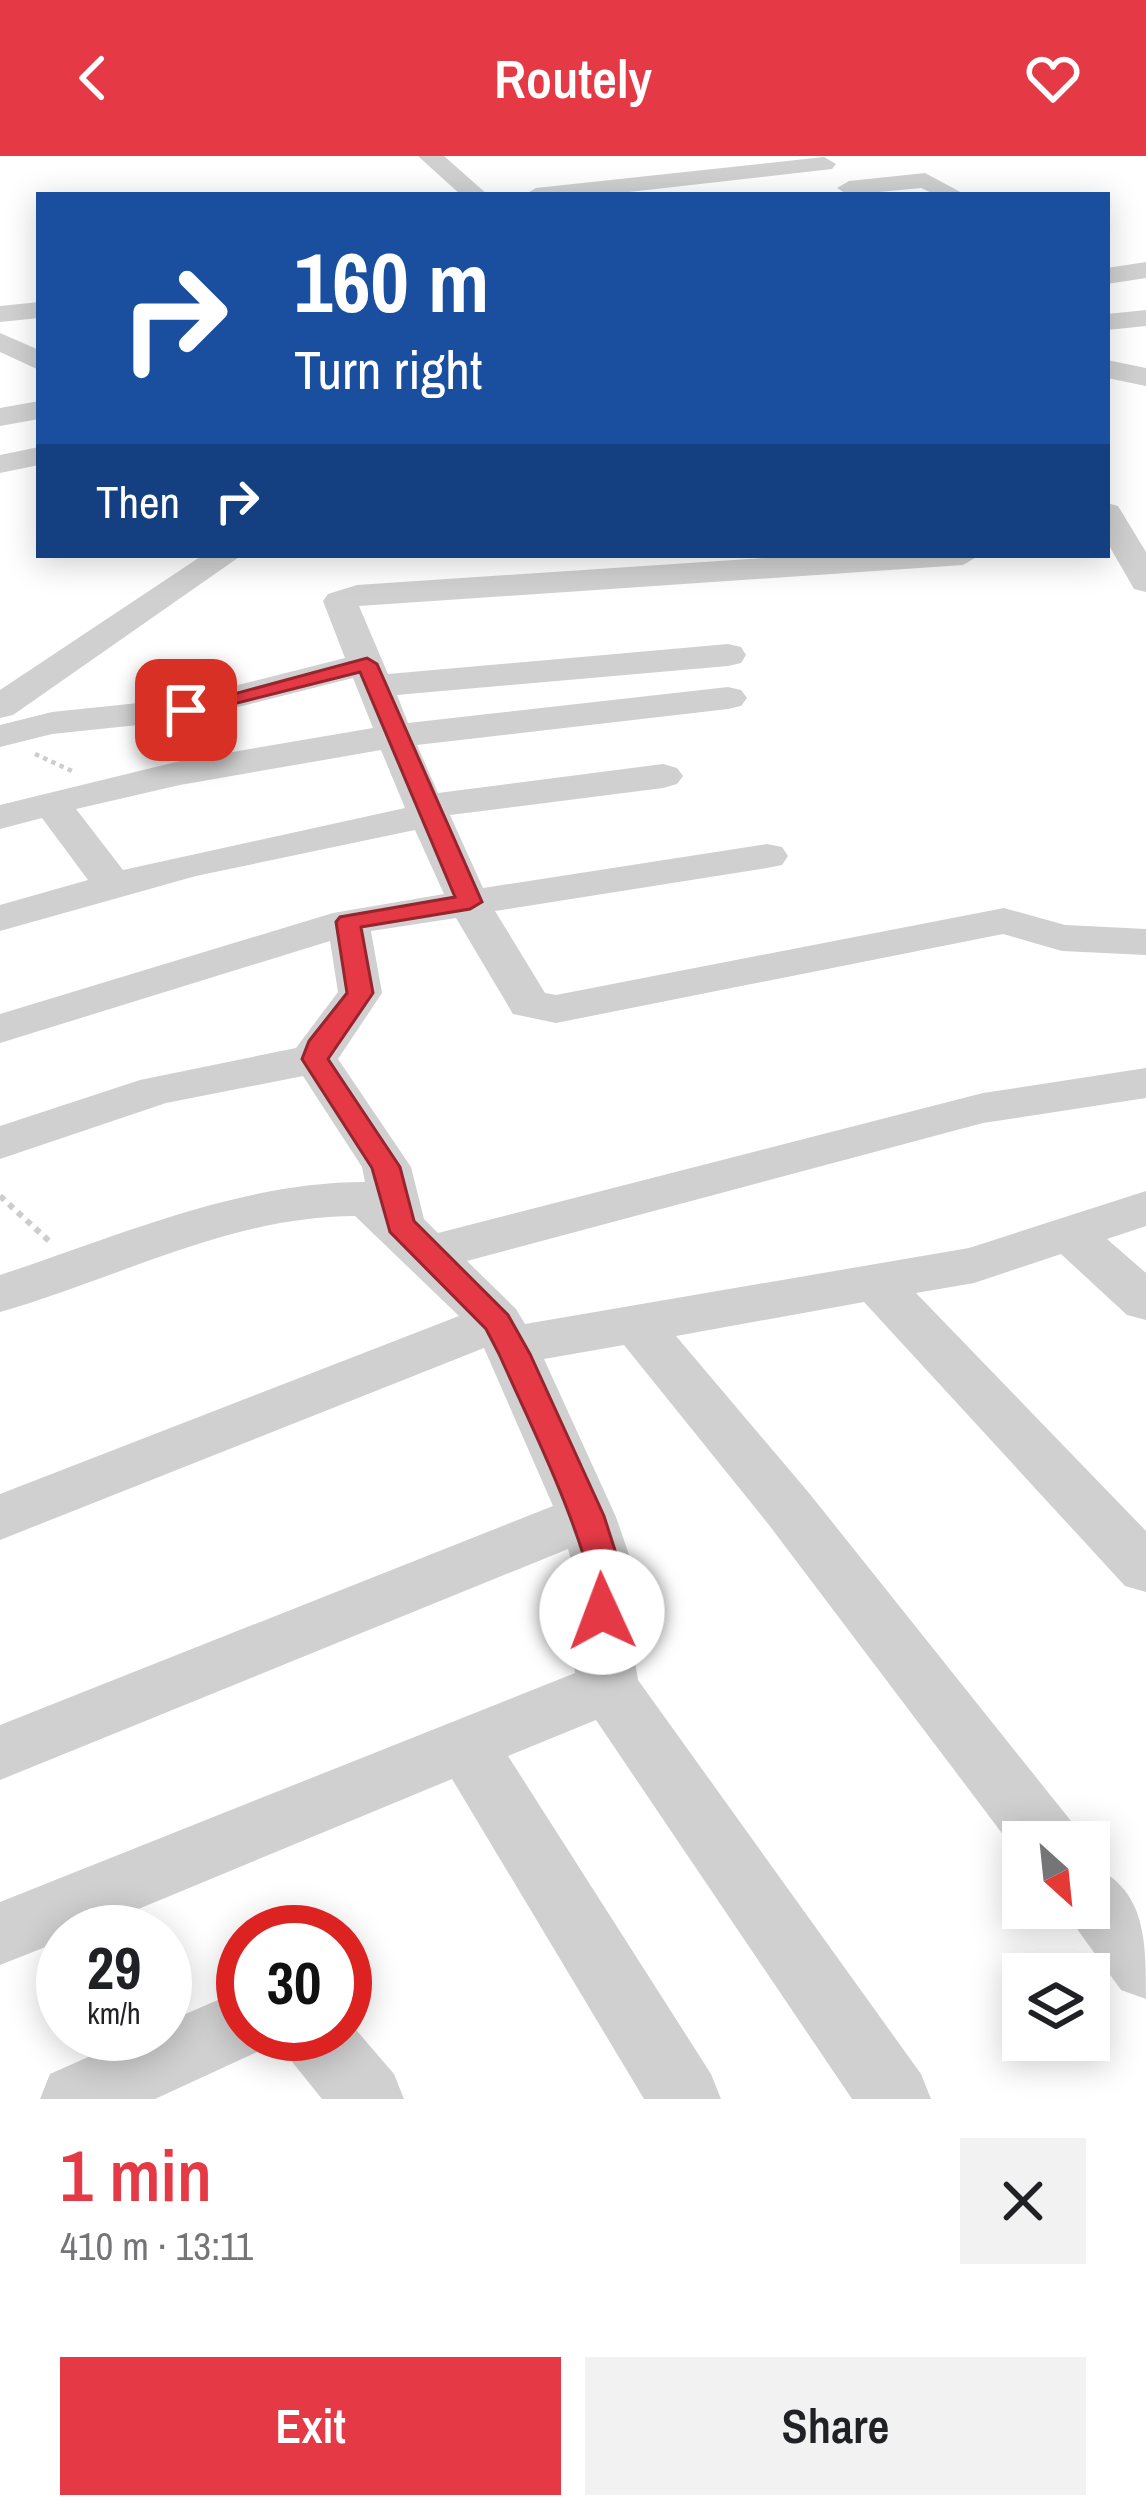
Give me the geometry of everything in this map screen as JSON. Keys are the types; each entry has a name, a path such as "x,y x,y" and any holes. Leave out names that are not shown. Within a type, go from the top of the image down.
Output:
{"street":[{"path":"430,156 472,192"},
{"path":"560,192 820,160 853,191 925,180 948,192"},
{"path":"1110,276 1146,270"},
{"path":"0,314 36,310"},
{"path":"1110,322 1146,318"},
{"path":"1110,370 1146,377"},
{"path":"0,417 36,411"},
{"path":"0,464 36,457"},
{"path":"0,489 36,482"},
{"path":"1116,546 1146,582"},
{"path":"0,707 221,558"},
{"path":"859,558 721,562 357,595 340,602 470,902 496,956 530,1004 542,1008 1004,921 1062,938 1146,942"},
{"path":"11,742 52,724 186,710 371,675 728,655"},
{"path":"0,817 109,787 395,732 728,698"},
{"path":"0,918 113,885 428,811 663,776"},
{"path":"50,802 113,885"},
{"path":"0,1028 348,922 767,856"},
{"path":"315,1059 360,993 348,922"},
{"path":"0,1143 157,1090 315,1059"},
{"path":"315,1059 386,1167 415,1239"},
{"path":"415,1239 983,1108 1146,1083"},
{"path":"0,1294 223,1220 337,1196 366,1199 415,1239 503,1334 587,1516 605,1572 601,1644 608,1687 895,2099"},
{"path":"0,1518 503,1334 636,1324 974,1265 1146,1208"},
{"path":"1070,1234 1146,1302"},
{"path":"875,1282 1146,1569"},
{"path":"636,1324 789,1509 1032,1821"},
{"path":"0,1753 587,1516"},
{"path":"0,1934 608,1687"},
{"path":"465,1743 685,2099"},
{"path":"1110,1921 1146,1967"},
{"path":"76,2099 216,2035"},
{"path":"336,2061 368,2099"}],"path":[{"path":"11,742 109,787"},
{"path":"0,1196 77,1268"}],"route":[{"path":"186,710 367,664 470,902 348,922 361,977 360,993 315,1059 386,1167 400,1225 497,1322 514,1354 587,1516 605,1572 602,1612"}]}
